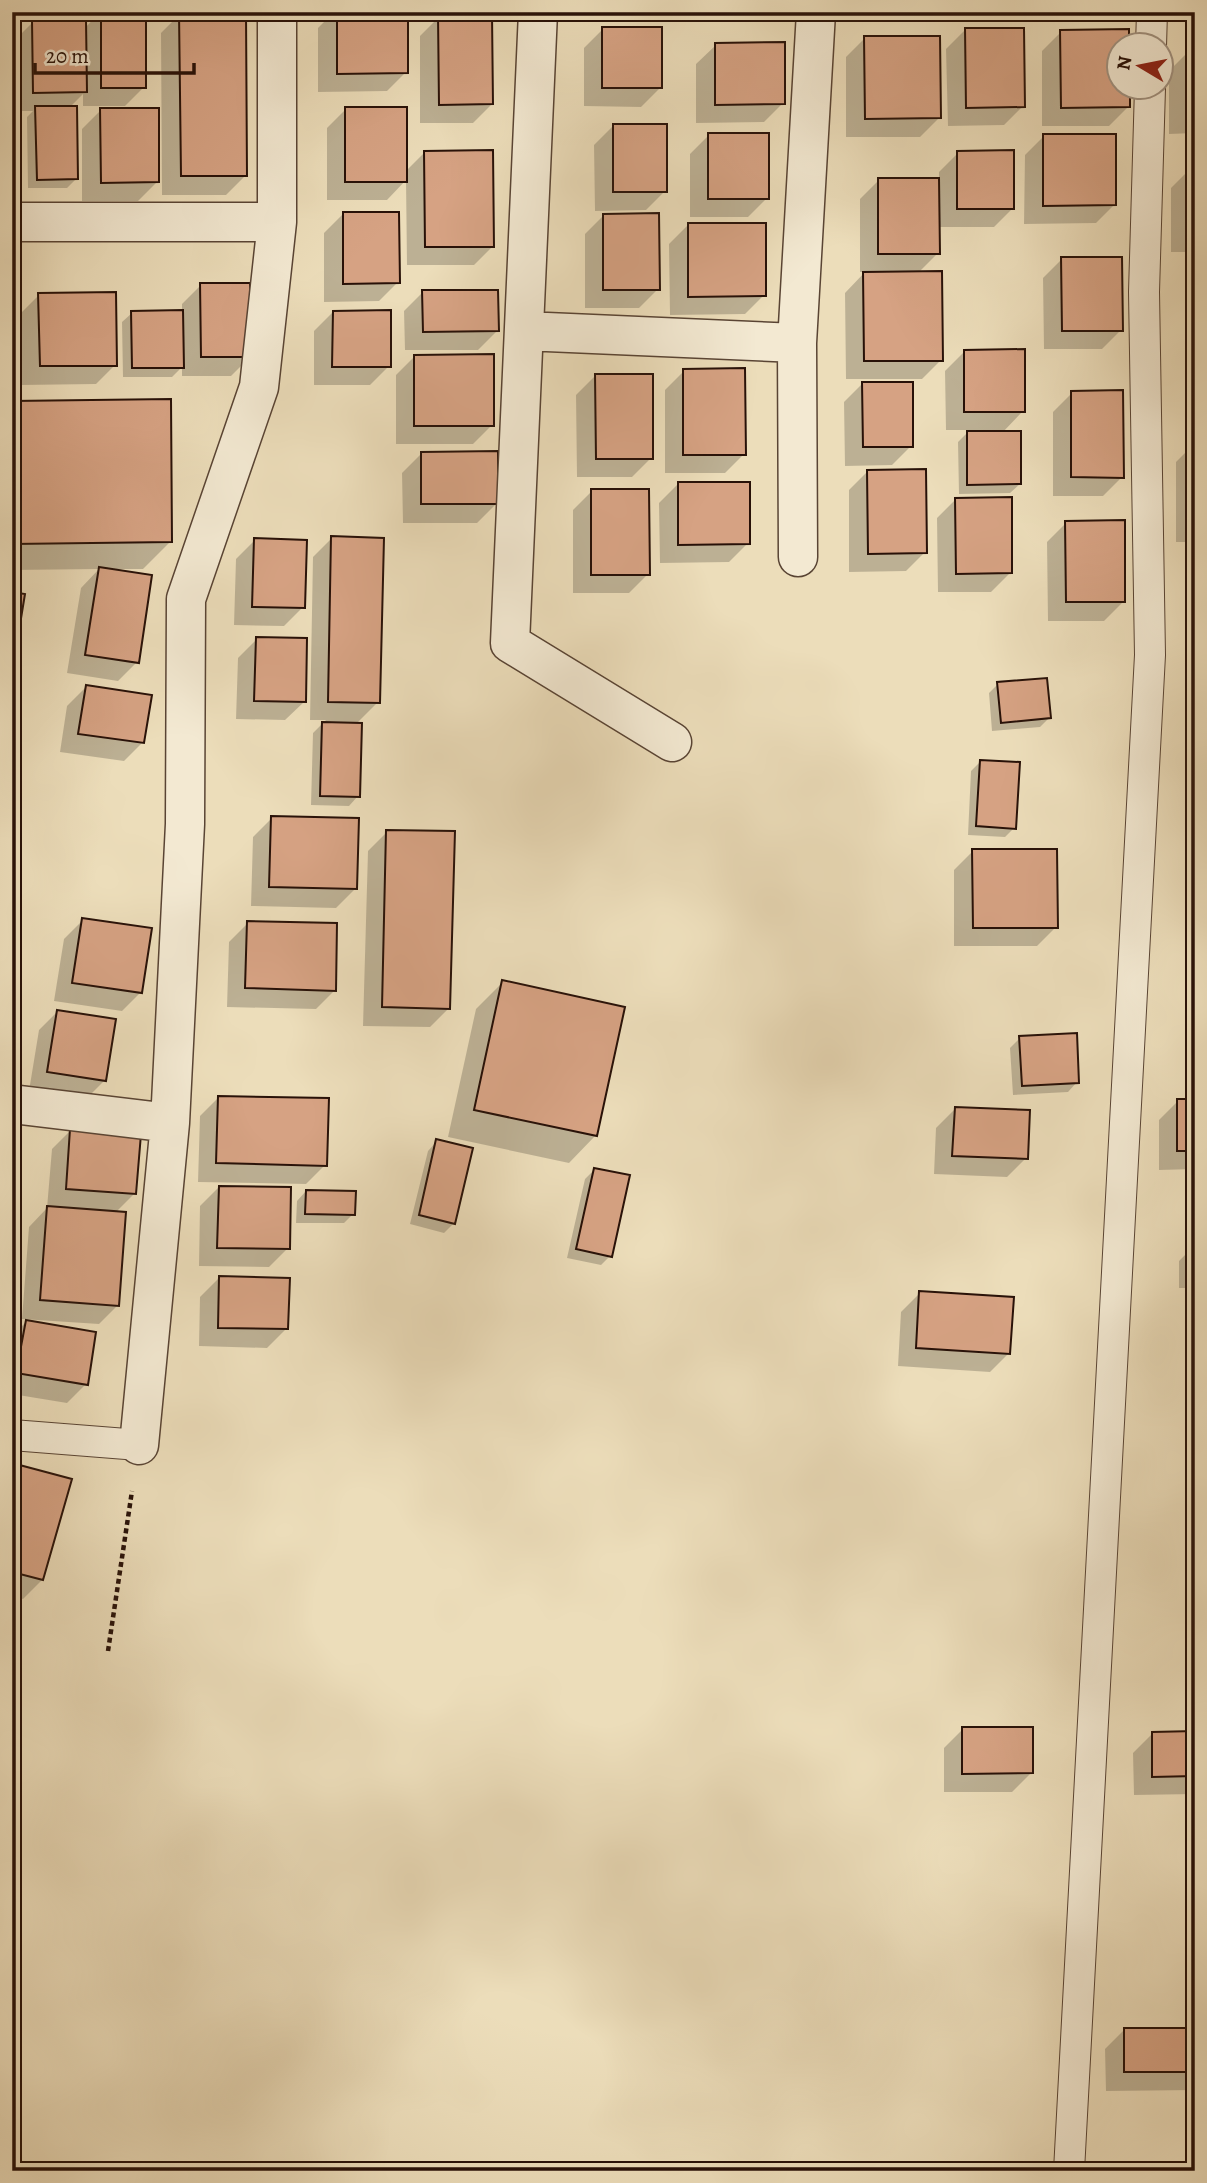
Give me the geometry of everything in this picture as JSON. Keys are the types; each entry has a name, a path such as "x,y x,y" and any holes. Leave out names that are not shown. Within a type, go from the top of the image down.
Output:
{"street":[{"path":"139,1445 170,1123 185,824 186,598 259,387 277,222 277,12"},
{"path":"538,12 510,643 672,742"},
{"path":"798,557 797,343 816,12"},
{"path":"12,222 277,222"},
{"path":"524,331 797,343"},
{"path":"12,1104 170,1123"}],"lane":[{"path":"1151,32 1152,12"},
{"path":"1069,2171 1150,654 1144,292 1150,102"},
{"path":"12,1435 139,1445"}],"path":[{"path":"108,1651 139,1445"}],"building":[{"path":"101,12 146,12 146,88 101,88"},
{"path":"179,12 246,12 247,176 181,176"},
{"path":"337,12 408,12 408,73 337,74"},
{"path":"492,14 493,104 439,105 438,15"},
{"path":"13,17 14,100 12,100"},
{"path":"86,20 87,92 33,93 32,21"},
{"path":"602,27 662,27 662,88 602,88"},
{"path":"965,28 1024,28 1025,107 966,108"},
{"path":"1129,29 1129,32 1106,32 1106,102 1130,102 1130,107 1061,108 1060,30"},
{"path":"864,36 940,36 941,118 865,119"},
{"path":"785,42 785,104 715,105 715,43"},
{"path":"1188,50 1195,50 1195,115 1188,115"},
{"path":"35,106 77,106 78,179 37,180"},
{"path":"345,107 407,107 407,182 345,182"},
{"path":"100,108 159,108 159,182 101,183"},
{"path":"613,124 667,124 667,192 613,192"},
{"path":"708,133 769,133 769,199 708,199"},
{"path":"1043,134 1116,134 1116,205 1043,206"},
{"path":"493,150 494,247 425,247 424,151"},
{"path":"1014,150 1014,209 957,209 957,151"},
{"path":"1189,167 1195,167 1195,234 1189,234"},
{"path":"878,178 939,178 940,254 878,254"},
{"path":"343,212 399,212 400,283 343,284"},
{"path":"659,213 660,290 603,290 603,214"},
{"path":"688,223 766,223 766,296 688,297"},
{"path":"1061,257 1122,257 1123,331 1062,331"},
{"path":"942,271 943,361 864,361 863,272"},
{"path":"200,283 250,283 252,357 201,357"},
{"path":"422,290 498,290 499,331 423,332"},
{"path":"116,292 117,366 40,366 38,293"},
{"path":"183,310 184,368 132,368 131,311"},
{"path":"391,310 391,367 332,367 333,311"},
{"path":"1025,349 1025,412 964,412 964,350"},
{"path":"494,354 494,426 414,426 414,355"},
{"path":"745,368 746,455 683,455 683,369"},
{"path":"595,374 653,374 653,459 596,459"},
{"path":"862,382 913,382 913,447 863,447"},
{"path":"1123,390 1124,478 1071,477 1071,391"},
{"path":"171,399 172,542 12,544 12,401"},
{"path":"967,431 1021,431 1021,484 967,485"},
{"path":"1195,441 1195,524 1194,524"},
{"path":"498,451 498,504 421,504 421,452"},
{"path":"926,469 927,553 868,554 867,470"},
{"path":"678,482 750,482 750,544 678,545"},
{"path":"591,489 649,489 650,575 591,575"},
{"path":"1012,497 1012,573 956,574 955,498"},
{"path":"1125,520 1125,602 1066,602 1065,521"},
{"path":"331,536 384,538 380,703 328,702"},
{"path":"254,538 307,540 305,608 252,607"},
{"path":"99,567 152,575 139,663 85,655"},
{"path":"12,592 25,594 12,673"},
{"path":"256,637 307,638 306,702 254,701"},
{"path":"1047,678 1051,718 1001,723 997,682"},
{"path":"86,685 152,695 144,743 78,734"},
{"path":"322,722 362,723 360,797 320,796"},
{"path":"980,760 1020,762 1016,829 976,826"},
{"path":"12,802 20,803 12,856"},
{"path":"271,816 359,818 357,889 269,887"},
{"path":"386,830 455,831 450,1009 382,1007"},
{"path":"972,849 1057,849 1058,928 973,928"},
{"path":"82,918 152,928 142,993 72,983"},
{"path":"247,921 337,923 336,991 245,988"},
{"path":"502,980 625,1007 597,1136 474,1110"},
{"path":"57,1010 116,1019 106,1081 47,1072"},
{"path":"1077,1033 1079,1083 1022,1086 1019,1036"},
{"path":"218,1096 329,1098 327,1166 216,1163"},
{"path":"1177,1099 1195,1099 1195,1151 1177,1151"},
{"path":"955,1107 1030,1110 1028,1159 952,1156"},
{"path":"70,1129 141,1134 136,1194 66,1189"},
{"path":"436,1139 473,1148 455,1224 419,1215"},
{"path":"594,1168 630,1175 612,1257 576,1249"},
{"path":"219,1186 291,1187 290,1249 217,1248"},
{"path":"306,1190 356,1191 355,1215 305,1214"},
{"path":"47,1206 126,1212 119,1306 40,1300"},
{"path":"1187,1250 1195,1250 1195,1280 1187,1280"},
{"path":"219,1276 290,1278 288,1329 218,1328"},
{"path":"919,1291 1014,1297 1010,1354 916,1348"},
{"path":"26,1320 96,1332 88,1385 16,1373"},
{"path":"12,1463 72,1479 43,1580 12,1572"},
{"path":"962,1727 1033,1727 1033,1773 962,1774"},
{"path":"1195,1731 1195,1776 1152,1777 1152,1732"},
{"path":"1124,2028 1195,2028 1195,2072 1124,2072"}]}
